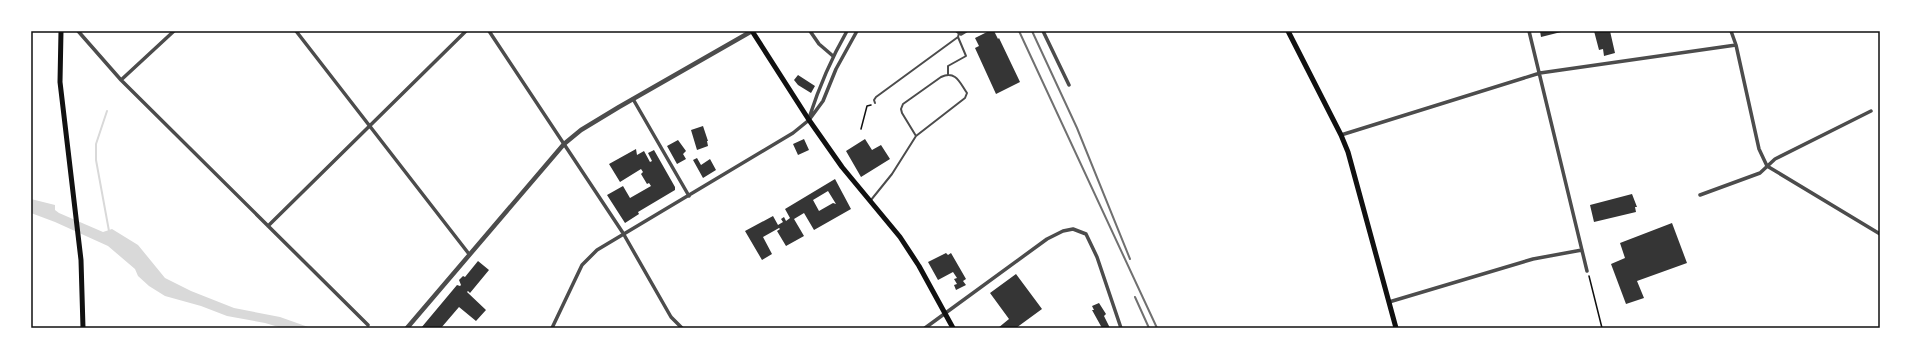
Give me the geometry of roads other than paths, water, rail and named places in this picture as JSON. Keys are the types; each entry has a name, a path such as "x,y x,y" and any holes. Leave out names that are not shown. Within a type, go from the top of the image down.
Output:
{"main road":[{"path":"61,31 60,82 81,260 83,328"},
{"path":"752,31 809,120 842,167 871,200 915,258 953,328"},
{"path":"1288,31 1341,135 1353,171 1396,328"}],"street":[{"path":"78,31 121,80 368,325"},
{"path":"121,80 174,31"},
{"path":"296,31 469,254"},
{"path":"268,226 466,31"},
{"path":"489,31 623,233 671,317 682,328"},
{"path":"407,328 564,144 581,130 752,31"},
{"path":"810,31 819,44 833,56"},
{"path":"809,120 816,94 833,56 847,31"},
{"path":"552,328 582,265 597,250 623,233 689,196 793,133 809,120 823,101 836,69 858,31"},
{"path":"958,34 963,34 966,31"},
{"path":"1043,31 1069,85"},
{"path":"1529,31 1588,271"},
{"path":"1731,31 1736,45 1759,149 1767,166 1880,234"},
{"path":"1341,135 1540,73 1736,45"},
{"path":"633,99 689,196"},
{"path":"1700,195 1760,172 1775,159 1871,111"},
{"path":"925,328 1039,244 1063,231 1073,229 1086,234 1097,257 1121,328"},
{"path":"1388,302 1533,259 1582,250"}],"lane":[{"path":"875,104 874,100 876,97 958,34 966,56 948,66 948,74"},
{"path":"871,200 892,174 916,136 965,98 967,94 956,77 948,74"},
{"path":"916,136 902,113 901,109 903,104 948,74"}],"waterway":[{"path":"107,111 96,144 96,160 109,231"}],"railway":[{"path":"1019,31 1157,328"},
{"path":"1032,31 1077,128 1130,259"},
{"path":"1135,297 1149,328"}]}
